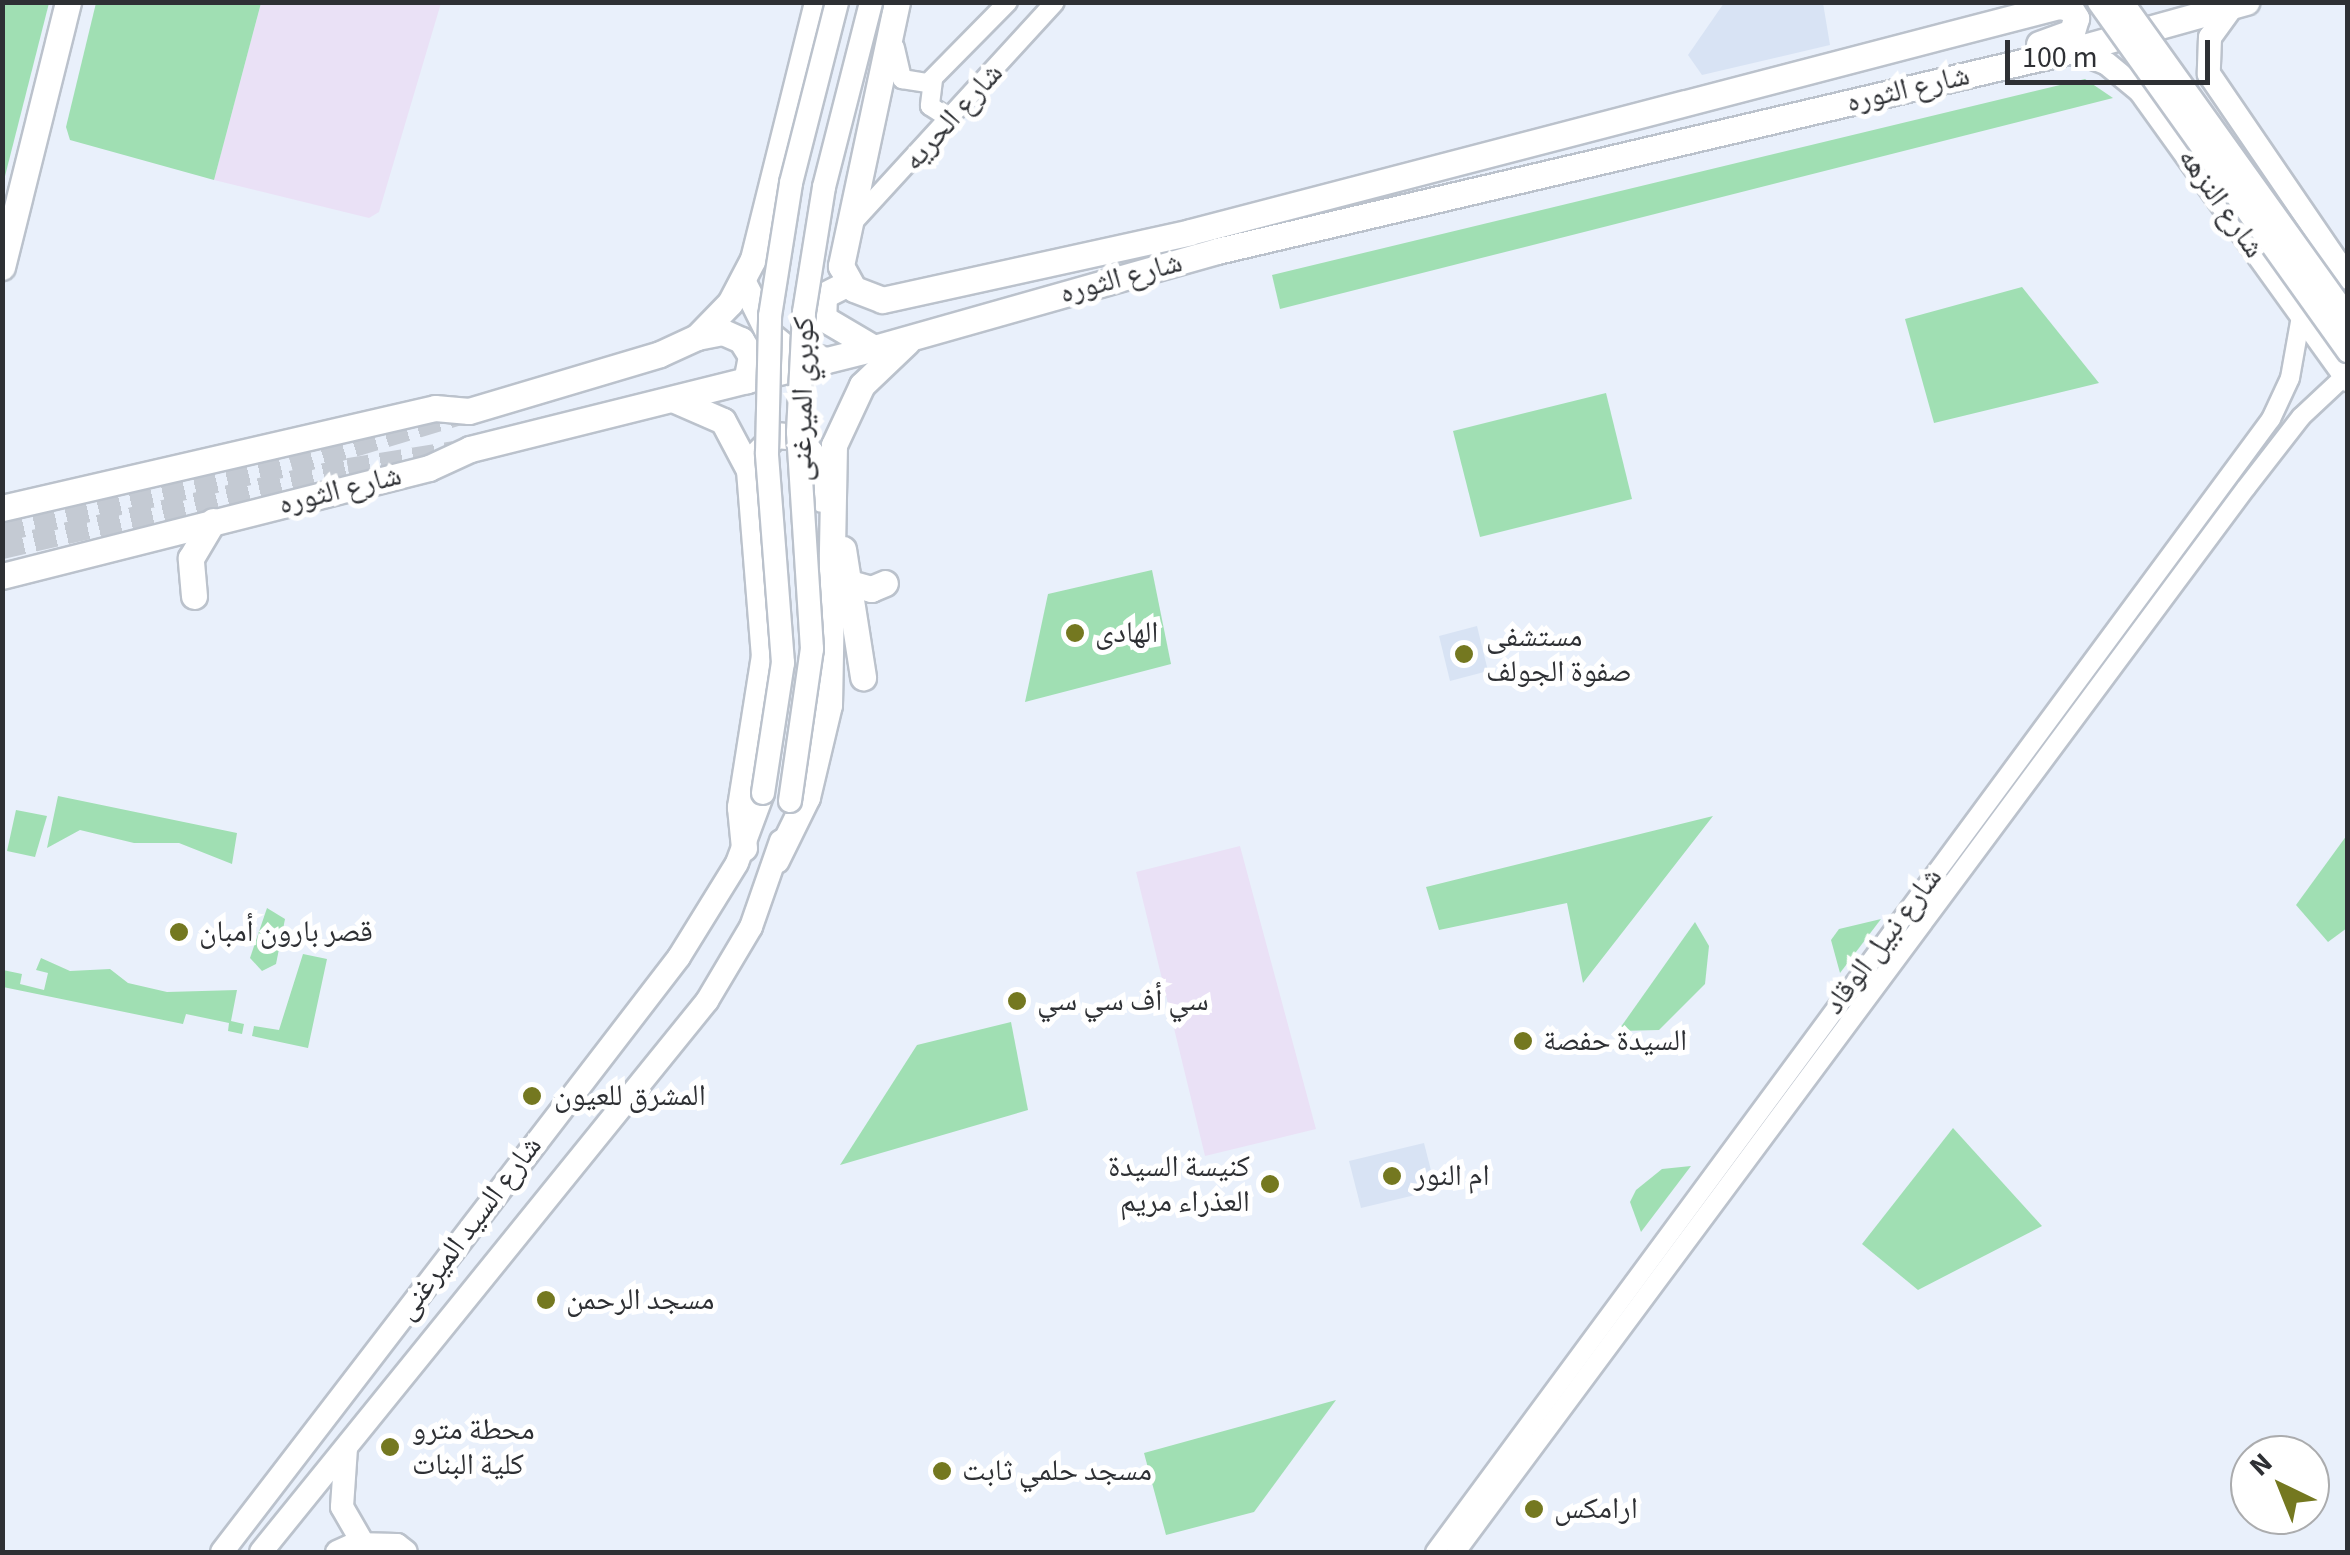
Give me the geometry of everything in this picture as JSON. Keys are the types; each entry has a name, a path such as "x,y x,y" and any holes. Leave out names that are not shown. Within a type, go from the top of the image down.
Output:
{"highway":[{"path":"2,267 68,2"},
{"path":"818,2 748,270 769,334 801,355 826,360"},
{"name":"شارع الثوره","path":"9,571 874,348 1273,237 2073,50 2239,5"},
{"path":"1981,72 2001,55 2074,29 2070,8 2050,6"},
{"name":"شارع الثوره","path":"848,283 882,300 1190,232 2050,6"},
{"path":"874,348 823,318 824,294 848,283 841,266 894,14"},
{"name":"شارع الثوره","path":"2,508 435,408 470,411 660,354 696,337 748,270"},
{"path":"696,337 723,332 741,340 751,356 746,381"},
{"path":"776,860 808,798 829,704 834,625 828,512 834,445 848,408 871,374 916,334"},
{"path":"675,400 723,421 740,443 750,470 764,655 740,807 744,848"},
{"path":"750,470 770,438 799,437 810,452 850,583 863,677"},
{"path":"2,521 36,503"},
{"path":"194,596 191,558 213,520"},
{"path":"850,583 871,590 885,583"}],"main road":[{"name":"كوبري الميرغنى","path":"763,793 783,664 766,438 770,316 791,183 838,2"},
{"name":"كوبري الميرغنى","path":"790,800 812,648 799,448 804,312 828,169 871,2"},
{"path":"2098,2 2348,351"},
{"path":"2100,43 2125,17 2125,2"},
{"path":"2125,2 2348,318"},
{"name":"شارع النزهه","path":"2239,5 2210,37 2207,65 2259,150 2348,278"},
{"name":"شارع النزهه","path":"2073,50 2106,63 2134,84 2346,376"},
{"path":"2206,183 2232,156 2259,150"},
{"name":"شارع السيد الميرغنى","path":"222,1552 679,957 744,848 763,793"},
{"name":"شارع السيد الميرغنى","path":"261,1552 708,1000 745,940 776,860 790,800"},
{"path":"346,1448 342,1506 365,1549"},
{"path":"337,1552 397,1544 406,1552"}],"street":[{"name":"شارع الحريه","path":"894,14 899,76 916,85 933,80 1008,2"},
{"name":"شارع الحريه","path":"848,228 1056,2"},
{"path":"933,80 930,106 950,118"},
{"name":"شارع نبيل الوقاد","path":"1456,1552 2280,404 2301,316"},
{"name":"شارع نبيل الوقاد","path":"1434,1552 2301,418 2346,376"},
{"path":"2280,404 2296,407 2301,418"}],"shaded area":[{"path":"261,3 441,3 379,212 369,218 214,180"},
{"path":"1724,3 1823,3 1830,45 1702,75 1688,55"},
{"name":"مستشفى صفوة الجولف","path":"1477,626 1488,671 1450,681 1439,636"},
{"path":"1240,846 1316,1129 1205,1156 1136,872"},
{"name":"ام النور","path":"1424,1143 1436,1190 1361,1208 1349,1161"}],"green space":[{"path":"5,3 49,3 3,184 2,13"},
{"path":"96,3 261,3 214,180 70,140 66,127"},
{"path":"2085,79 2113,98 1280,309 1272,275"},
{"path":"2022,287 2099,383 1934,423 1905,319"},
{"path":"1606,393 1632,499 1480,537 1453,431"},
{"path":"1152,570 1171,664 1025,702 1048,594"},
{"path":"58,796 237,833 232,864 179,843 134,843 80,830 47,848"},
{"path":"16,810 47,816 35,857 7,851"},
{"path":"1713,816 1583,983 1567,903 1439,930 1426,887"},
{"path":"2347,835 2347,928 2328,942 2296,905"},
{"path":"267,908 285,919 276,964 262,971 250,958"},
{"path":"1881,919 1840,973 1831,940 1839,929"},
{"path":"1695,922 1709,946 1705,984 1659,1030 1618,1031"},
{"path":"303,954 327,959 308,1048 252,1036 254,1026 279,1030"},
{"path":"41,958 70,971 110,969 128,983 167,992 237,990 231,1021 244,1024 242,1034 228,1031 229,1023 186,1014 183,1024 3,987 3,970 22,974 20,984 44,990 48,973 36,970"},
{"path":"1011,1022 1028,1110 840,1165 917,1045"},
{"path":"1953,1128 2042,1226 1918,1290 1862,1244"},
{"path":"1691,1166 1641,1232 1630,1202 1636,1190 1662,1169"},
{"path":"1336,1400 1254,1512 1166,1535 1144,1453"}],"tunnel":[{"path":"2,531 291,465 466,412"},
{"path":"2,548 348,469 454,452"}],"place":[{"name":"الهادى","path":"1075,633"},
{"name":"مستشفى صفوة الجولف","path":"1464,654"},
{"name":"قصر بارون أمبان","path":"179,932"},
{"name":"سي أف سي سي","path":"1017,1001"},
{"name":"السيدة حفصة","path":"1523,1041"},
{"name":"المشرق للعيون","path":"532,1096"},
{"name":"ام النور","path":"1392,1176"},
{"name":"كنيسة السيدة العذراء مريم","path":"1270,1184"},
{"name":"مسجد الرحمن","path":"546,1300"},
{"name":"محطة مترو كلية البنات","path":"390,1447"},
{"name":"مسجد حلمي ثابت","path":"942,1471"},
{"name":"ارامكس","path":"1534,1509"}]}
